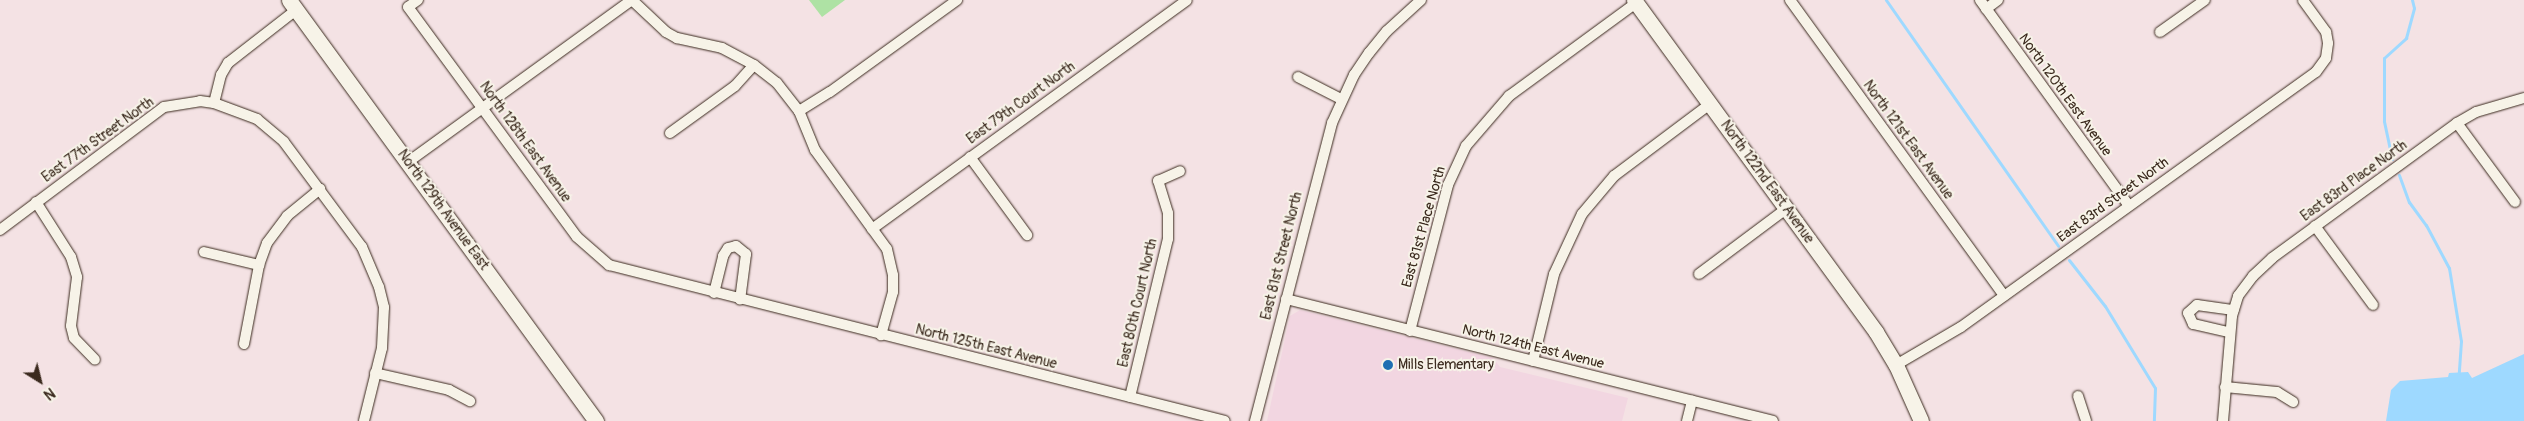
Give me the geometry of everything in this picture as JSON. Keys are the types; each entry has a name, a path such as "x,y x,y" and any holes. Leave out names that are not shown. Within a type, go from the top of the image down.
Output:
{"street":[{"name":"North 128th East Avenue","path":"418,0 408,7 588,250 609,265 636,274"},
{"path":"408,162 632,0 652,22 671,35 722,48 754,64 777,83 799,110 815,150 887,250 893,275 892,292 881,335"},
{"path":"799,110 830,92 957,0"},
{"name":"East 79th Court North","path":"872,229 1187,0"},
{"name":"East 81st Street North","path":"1255,421 1321,157 1341,99 1369,53 1387,30 1421,0"},
{"name":"North 121st East Avenue","path":"1790,0 2004,296"},
{"path":"1983,4 1998,0"},
{"path":"2160,32 2205,0"},
{"name":"East 83rd Street North","path":"1896,366 1941,340 2004,296 2316,72 2326,58 2328,43 2326,32 2303,0"},
{"name":"North 122nd East Avenue","path":"1635,2 1876,332 1896,366 1919,421"},
{"name":"East 81st Place North","path":"1410,331 1445,194 1466,146 1509,96 1635,2"},
{"name":"North 120th East Avenue","path":"1983,4 2128,206"},
{"path":"293,5 228,63 221,75 214,103 256,120 284,142 362,247 379,287 384,328 364,421"},
{"name":"North 129th Avenue East","path":"293,5 596,421"},
{"path":"670,133 735,86 754,64"},
{"path":"1298,77 1341,99"},
{"name":"East 83rd Place North","path":"2230,326 2238,296 2253,276 2272,258 2457,123 2476,112 2524,98"},
{"name":"East 77th Street North","path":"0,230 164,108 192,102 214,103"},
{"path":"1533,361 1554,274 1582,214 1614,176 1710,104"},
{"path":"2457,123 2515,202"},
{"path":"970,157 1027,235"},
{"name":"East 80th Court North","path":"1130,397 1168,239 1168,213 1158,181 1180,171"},
{"path":"244,344 259,265 276,229 320,189"},
{"path":"36,202 71,256 77,276 71,326 74,338 95,360"},
{"path":"1699,274 1786,209"},
{"path":"2315,226 2373,305"},
{"path":"714,293 723,256 728,248 736,246 746,254 740,300"},
{"path":"204,252 259,265"},
{"name":"North 125th East Avenue","path":"636,274 1225,421"},
{"name":"North 124th East Avenue","path":"1286,299 1773,421"},
{"path":"2223,421 2230,326 2193,324 2188,313 2197,305 2234,310"},
{"path":"375,373 449,390 470,401"},
{"path":"2225,387 2277,392 2293,402"},
{"path":"2078,396 2086,421"},
{"path":"1687,421 1692,401"}],"shaded area":[{"name":"Mills Elementary","path":"1300,310 1493,358 1500,367 1628,398 1622,421 1267,421 1290,316"}],"green space":[{"path":"809,0 845,0 822,17"}],"water":[{"path":"2524,354 2524,421 2386,421 2391,390 2400,381 2448,377 2449,373 2468,372 2472,378"}],"waterway":[{"path":"1886,0 2058,246"},
{"path":"2392,159 2384,121 2384,58 2406,38 2414,8 2412,0"},
{"path":"2399,175 2409,202 2426,225 2449,268 2461,341 2459,373"},
{"path":"2069,260 2105,306 2155,388 2154,421"}],"place":[{"name":"Mills Elementary","path":"1388,365"}]}
